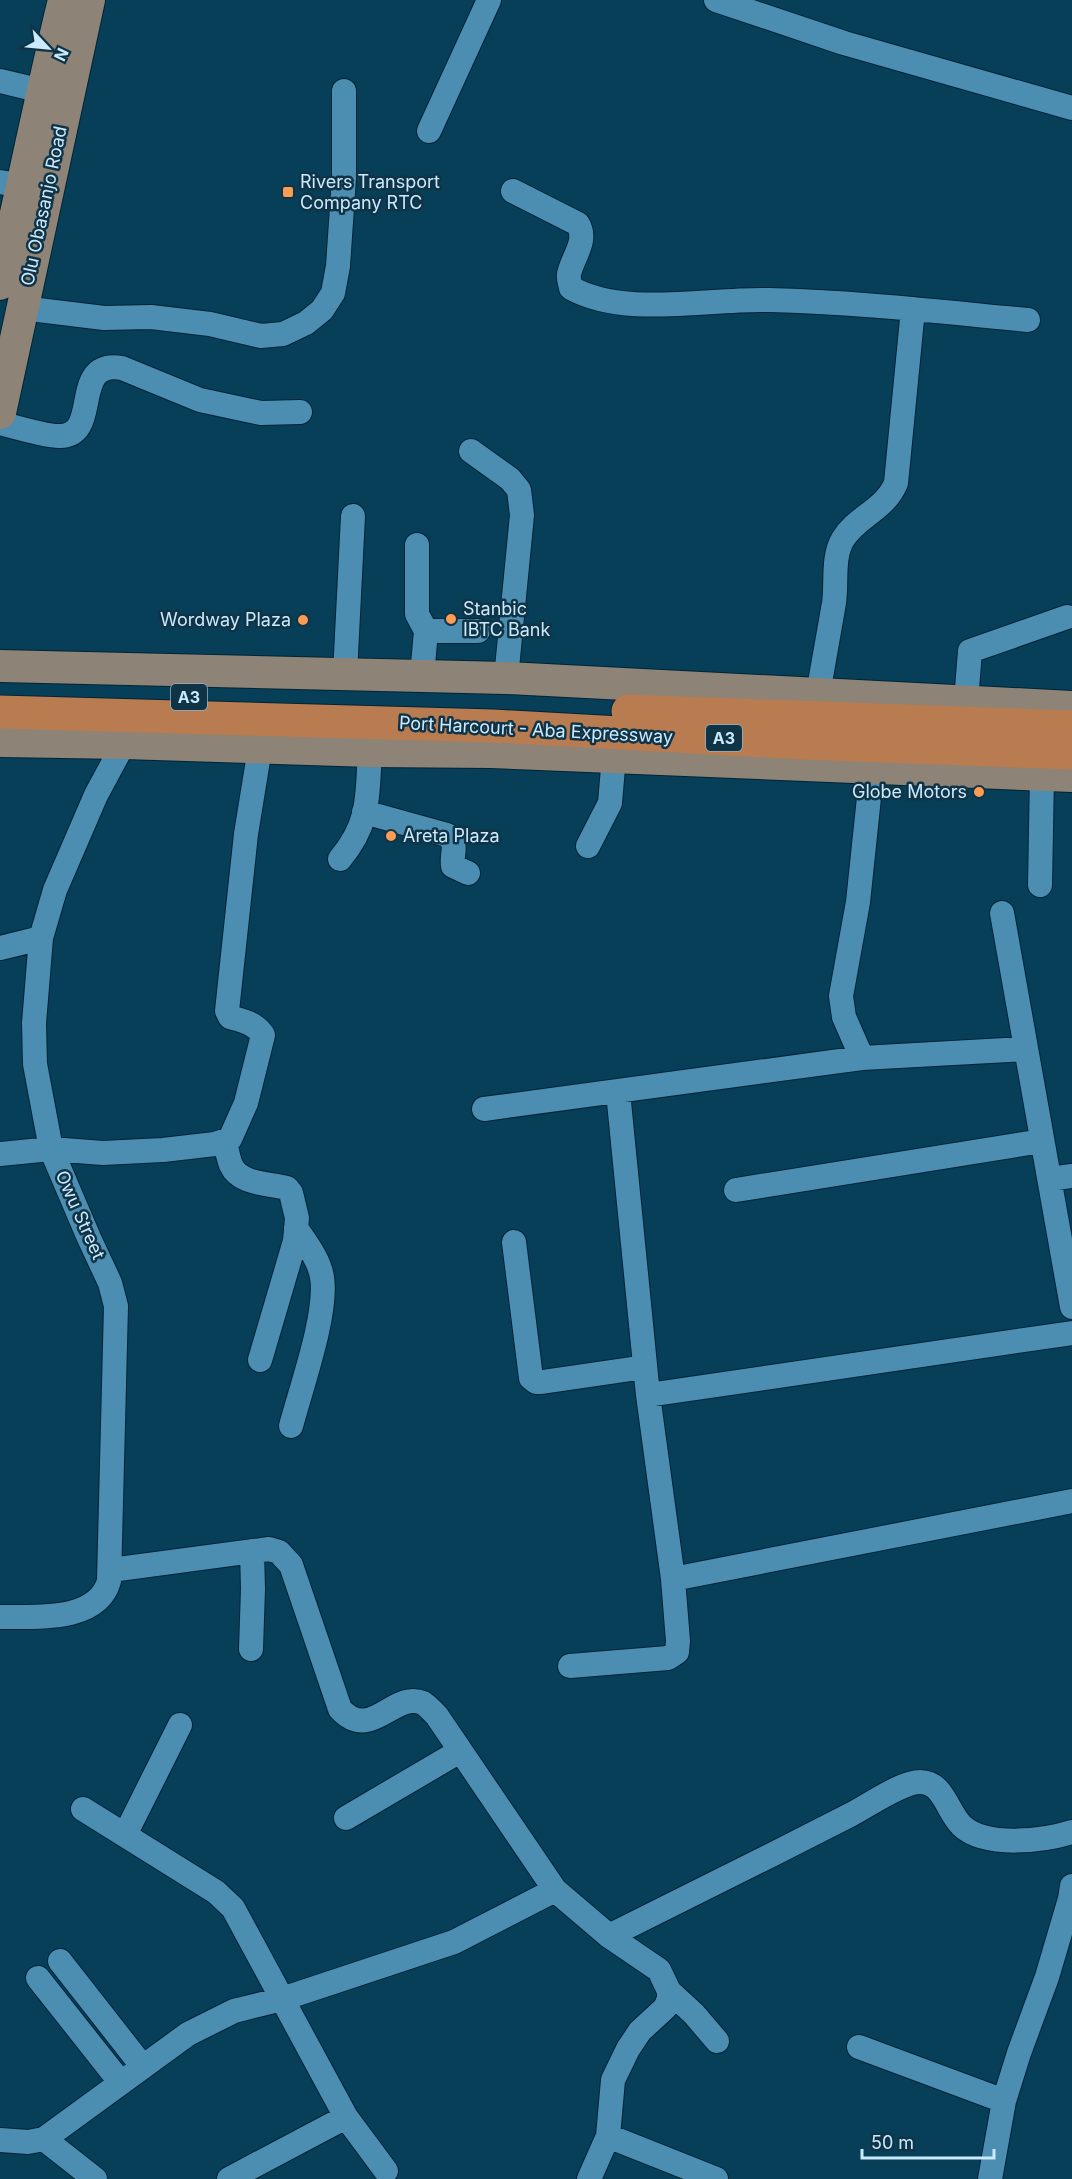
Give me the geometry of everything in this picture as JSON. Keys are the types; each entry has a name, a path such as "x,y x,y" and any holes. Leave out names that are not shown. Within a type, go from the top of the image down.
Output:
{"highway":[{"name":"Port Harcourt - Aba Expressway","path":"0,692 375,726 482,704 1072,727"},
{"name":"Port Harcourt - Aba Expressway","path":"0,712 375,726 493,726 802,743 1072,753"}],"main road":[{"name":"Olu Obasanjo Road","path":"0,284 12,184 42,91 64,0"},
{"name":"Olu Obasanjo Road","path":"0,413 89,0"},
{"path":"0,666 506,678 1072,707"},
{"path":"0,741 260,748 375,726 491,752 1057,775"}],"street":[{"path":"429,131 489,0"},
{"path":"716,0 844,43 1072,108"},
{"path":"0,81 42,91"},
{"path":"22,308 104,318 151,317 210,324 261,336 284,334 306,323 322,310 333,293 338,266 344,178 344,92"},
{"path":"513,191 578,224 582,231 580,249 568,275 571,288 580,293 627,304 767,299 1028,320"},
{"path":"818,694 835,601 838,550 850,530 891,495 896,483 913,309"},
{"path":"0,423 60,437 71,433 78,428 83,418 88,390 95,375 101,368 110,366 122,368 200,400 261,413 300,412"},
{"path":"471,452 510,479 519,490 522,514 506,678"},
{"path":"345,674 353,516"},
{"path":"417,545 417,614 426,631 422,676"},
{"path":"966,701 969,651 1067,616"},
{"path":"426,631 478,631"},
{"path":"340,859 361,829 375,726"},
{"name":"Owu Street","path":"0,1617 51,1615 83,1608 101,1597 107,1589 111,1570 116,1306 110,1283 51,1149 35,1064 34,1023 41,938 55,890 96,795 124,743"},
{"path":"0,1154 51,1149 103,1153 163,1150 225,1142 230,1138 246,1103 262,1035 259,1029 252,1024 230,1017 227,1011 246,834 260,748"},
{"path":"588,846 610,802 614,756"},
{"path":"862,1058 844,1017 841,996 858,902 872,769"},
{"path":"1040,885 1057,775"},
{"path":"364,812 447,836 455,846 453,866 468,873"},
{"path":"1002,913 1042,1140 1061,1177 1072,1307"},
{"path":"0,948 41,938"},
{"path":"484,1109 862,1058 1025,1048"},
{"path":"570,1666 668,1658 677,1652 678,1641 673,1579 648,1395 618,1092"},
{"path":"736,1190 1042,1140"},
{"path":"225,1142 232,1166 240,1176 248,1180 287,1188 291,1193 297,1218 292,1252 260,1360"},
{"path":"291,1426 318,1326 323,1289 322,1274 296,1228"},
{"path":"514,1242 531,1378 536,1382 542,1382 645,1366"},
{"path":"648,1395 1072,1333"},
{"path":"673,1579 1072,1501"},
{"path":"251,1649 252,1551"},
{"path":"111,1570 252,1551 279,1552 291,1565 340,1709 346,1716 363,1721 405,1703 422,1703 437,1716 555,1890 609,1936 659,1970 669,1991 694,2013 717,2041"},
{"path":"125,1835 180,1725"},
{"path":"346,1818 460,1751"},
{"path":"609,1936 917,1782 935,1787 962,1826 975,1834 1021,1841 1056,1837 1072,1832"},
{"path":"83,1809 216,1892 233,1908 346,2117 386,2171"},
{"path":"990,2179 1004,2101 1047,1977 1072,1886"},
{"path":"0,2140 28,2142 44,2139 188,2034 234,2011 282,1999 454,1942 555,1890"},
{"path":"60,1961 143,2067"},
{"path":"38,1978 121,2083"},
{"path":"589,2179 608,2136 613,2080 628,2049 640,2031 665,2008 669,1999 669,1991"},
{"path":"859,2048 1004,2101"},
{"path":"229,2179 346,2117"},
{"path":"608,2136 716,2179"},
{"path":"44,2139 95,2179"}],"place":[{"name":"Rivers Transport Company RTC","path":"288,192"},
{"name":"Stanbic IBTC Bank","path":"451,619"},
{"name":"Wordway Plaza","path":"303,620"},
{"name":"Globe Motors","path":"979,792"},
{"name":"Areta Plaza","path":"391,836"}]}
